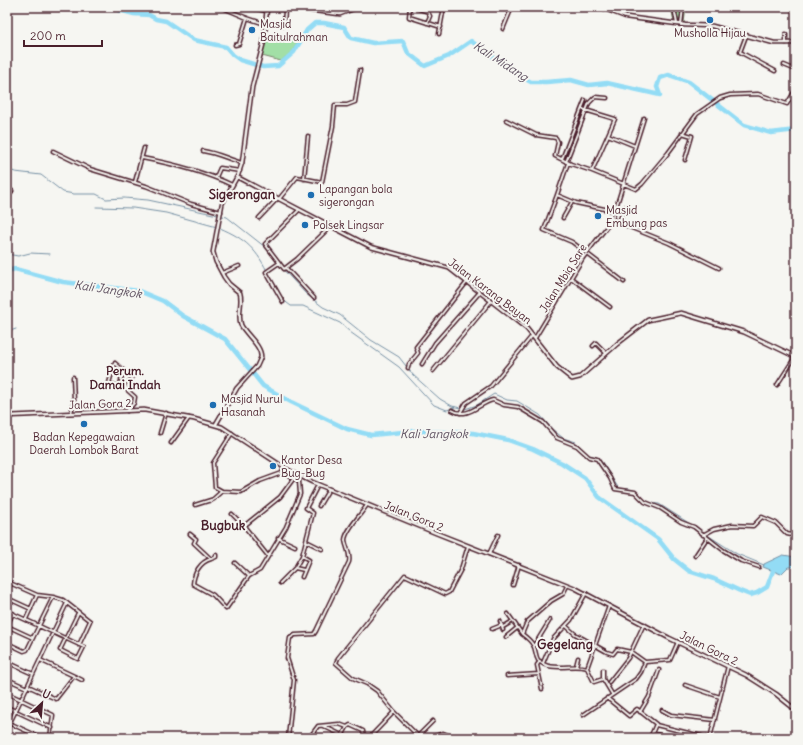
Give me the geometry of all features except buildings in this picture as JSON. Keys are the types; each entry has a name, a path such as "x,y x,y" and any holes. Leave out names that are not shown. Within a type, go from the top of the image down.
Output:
{"street":[{"path":"222,7 246,18 266,24"},
{"path":"246,7 284,10 299,9 340,14 358,7"},
{"path":"428,23 430,15 428,12 412,7 409,16 428,23 441,27"},
{"path":"439,34 444,7"},
{"path":"503,29 512,7"},
{"path":"600,7 619,16 681,25 712,26 776,44 796,43"},
{"path":"674,7 677,24"},
{"path":"681,25 683,7"},
{"path":"216,424 230,399 255,368 260,360 261,354 241,323 240,293 229,284 213,254 222,204 240,171 242,163 250,94 266,24 267,9"},
{"path":"284,10 284,25"},
{"path":"235,45 239,45 246,18"},
{"path":"786,34 786,43"},
{"path":"747,35 740,52 775,71"},
{"path":"784,65 796,70"},
{"path":"259,218 278,199 296,177 322,182 333,126 335,105 346,105 354,102 360,70"},
{"path":"506,120 536,135 556,138 558,142 555,156 635,189 639,187 672,148 697,114 715,101 724,96 752,94 761,95 786,104 796,89"},
{"path":"607,98 594,98 589,102 544,230 570,242 587,253 624,282"},
{"path":"562,159 585,100"},
{"path":"582,109 615,118 592,171"},
{"name":"Jalan Mbiq Sare","path":"460,413 462,408 491,386 534,337 587,253 612,220 644,118"},
{"path":"682,133 692,136 685,160"},
{"path":"608,134 635,147"},
{"path":"304,179 308,136"},
{"path":"135,182 144,148"},
{"path":"53,151 90,169 135,182 221,214"},
{"path":"203,151 218,154 229,160 242,163"},
{"path":"142,158 175,164 216,177 232,185"},
{"path":"216,177 220,168 240,171"},
{"name":"Jalan Karang Bayan","path":"237,177 298,211 376,248 444,265 480,292 534,337 557,367 573,379 580,377 606,353 648,320 683,313 744,332 796,357"},
{"path":"7,187 12,191 7,199"},
{"path":"557,195 572,202 614,211"},
{"path":"563,218 572,202"},
{"path":"619,222 625,207"},
{"path":"298,211 265,244 278,263 283,268 286,268 314,298"},
{"path":"612,220 669,243 719,268"},
{"path":"286,268 330,226"},
{"path":"278,263 266,271 283,302"},
{"path":"222,273 238,266"},
{"path":"572,278 610,307"},
{"path":"408,368 412,359 418,353 416,347 467,282"},
{"path":"422,364 435,343 480,292"},
{"path":"433,371 491,301"},
{"path":"593,346 596,343 606,353"},
{"path":"777,385 796,357"},
{"path":"126,389 132,378 116,363 114,364 109,384 126,389 135,397 134,403 127,410"},
{"path":"120,387 123,370"},
{"path":"71,413 74,401 72,377"},
{"path":"452,410 460,413 474,411 493,400 504,405 517,406 543,422 557,438 576,446 589,457 597,459 616,489 633,491 645,502 660,508 681,522 694,527 707,538 740,560 759,567"},
{"name":"Jalan Gora 2","path":"7,416 127,410 166,413 216,424 284,467 318,485 586,593 678,642 759,682 796,710"},
{"path":"160,433 166,413"},
{"path":"171,443 189,418"},
{"path":"232,434 213,463 215,487 222,491 243,492 260,481 282,472 284,467"},
{"path":"216,555 216,558 205,561 200,566 193,583 213,595 225,609 249,576 260,570 286,527 300,494 300,483 282,472"},
{"path":"244,526 282,495 296,474"},
{"path":"280,583 295,568 302,556 313,514 306,508 318,485"},
{"path":"319,506 329,489"},
{"path":"210,501 222,491"},
{"path":"195,505 214,499"},
{"path":"288,738 294,680 287,658 290,638 295,635 314,634 316,632 349,562 350,555 346,547 346,536 367,505"},
{"path":"232,514 244,526 268,556"},
{"path":"704,535 707,532 732,525 753,526 762,516 776,523 787,534 796,536"},
{"path":"190,534 196,538 194,543 211,559"},
{"path":"489,554 498,535"},
{"path":"278,538 295,546"},
{"path":"695,556 707,538"},
{"path":"306,541 322,549"},
{"path":"433,721 418,736 394,712 377,691 368,684 353,678 338,665 337,660 405,575 445,594 449,592 461,568 468,546"},
{"path":"302,556 309,560 302,577"},
{"path":"235,563 249,576"},
{"path":"513,585 519,565"},
{"path":"295,568 304,570"},
{"path":"7,578 10,583 37,596 53,597 66,603 78,614 90,621 79,644"},
{"path":"7,590 10,583"},
{"path":"522,634 529,620 551,601 563,594 568,585"},
{"path":"543,663 553,639 572,619 586,593"},
{"path":"26,619 37,596"},
{"path":"7,643 26,651 53,597"},
{"path":"7,598 31,609"},
{"path":"7,729 8,722 21,700 66,603"},
{"path":"603,679 594,683 587,668 594,644 609,606"},
{"path":"7,610 39,626 53,632 66,638 79,644 84,649 79,659 77,659 60,651 66,638 78,614"},
{"path":"13,613 7,626 33,638"},
{"path":"508,614 517,628 534,646 537,657 540,661 552,666 576,666 587,668"},
{"path":"534,646 550,620"},
{"path":"500,621 503,627"},
{"path":"492,629 503,627 513,621"},
{"path":"609,682 631,652 644,624"},
{"path":"566,626 575,634 608,653 613,654 617,649 631,652 645,662 670,660 678,642"},
{"path":"506,637 517,628"},
{"path":"576,666 578,658"},
{"path":"40,660 82,680"},
{"path":"540,661 537,665 542,689"},
{"path":"7,662 33,674"},
{"path":"583,715 638,677 645,662"},
{"path":"607,698 629,716 636,709 656,724 710,738 728,666"},
{"path":"603,670 603,679 612,694"},
{"path":"640,712 649,697 659,670"},
{"path":"507,676 539,674"},
{"path":"7,679 56,699 74,676"},
{"path":"685,685 720,697"},
{"path":"7,693 53,715 50,738"},
{"path":"7,707 52,728"},
{"path":"662,710 671,715 715,720"},
{"path":"369,738 394,712"},
{"path":"8,722 42,738"},
{"path":"309,738 322,725 339,724 347,727 350,725 363,731 364,738"},
{"path":"650,738 656,724"},
{"path":"322,725 342,737 348,738"},
{"path":"342,737 347,727"},
{"path":"430,738 443,733 455,738"},
{"path":"652,733 669,738"},
{"path":"32,738 33,734"},
{"path":"312,734 319,738"},
{"path":"7,736 12,738"}],"green space":[{"path":"671,7 686,7 684,23 674,22"},
{"path":"267,34 300,39 292,52 281,61 262,56"}],"water":[{"path":"783,555 796,557 796,567 788,567 781,574 763,567 764,564"}],"waterway":[{"name":"Kali Midang","path":"108,7 134,14 149,15 156,19 166,21 194,40 226,47 240,60 263,67 278,66 294,52 307,30 315,23 324,23 344,27 351,38 373,43 403,41 408,53 425,66 449,56 471,41 520,76 531,82 571,80 589,85 607,83 660,95 657,87 660,78 669,75 689,82 744,125 771,133 796,130"},
{"path":"7,169 15,172 41,175 63,192 74,194 96,194 106,199 124,198 148,200 227,217 265,247 271,254"},
{"path":"96,207 133,208 166,213 217,227"},
{"path":"220,228 237,236 250,246 265,266 269,275"},
{"path":"7,254 18,256 30,253 50,254"},
{"path":"274,258 306,294 323,307 340,315 371,340 399,357 413,375 440,399 452,406 465,409 477,405 494,394 507,400 517,401 540,415 552,429 563,438 576,442 589,455 597,457 604,465 619,489 630,489 635,491 646,501 659,504 737,554 764,565"},
{"name":"Kali Jangkok","path":"7,271 15,269 63,282 139,291 163,301 183,316 225,339 263,386 291,402 347,429 371,435 414,431 473,433 508,440 533,449 562,463 585,478 599,497 658,539 674,559 689,571 714,579 750,595 767,587 773,571"},
{"path":"282,299 291,306 303,306 340,323 350,332 399,367 434,405 447,410 455,407"},
{"path":"7,332 16,329"}],"place":[{"name":"Musholla Hijau","path":"710,20"},
{"name":"Masjid Baitulrahman","path":"252,30"},
{"name":"Lapangan bola sigerongan","path":"311,195"},
{"name":"Masjid Embung pas","path":"598,216"},
{"name":"Polsek Lingsar","path":"305,225"},
{"name":"Masjid Nurul Hasanah","path":"213,405"},
{"name":"Badan Kepegawaian Daerah Lombok Barat","path":"84,424"},
{"name":"Kantor Desa Bug-Bug","path":"273,466"}],"district":[{"name":"Sigerongan","path":"242,194"},
{"name":"Perum. Damai Indah","path":"125,377"},
{"name":"Bugbuk","path":"223,525"},
{"name":"Gegelang","path":"565,644"}]}
